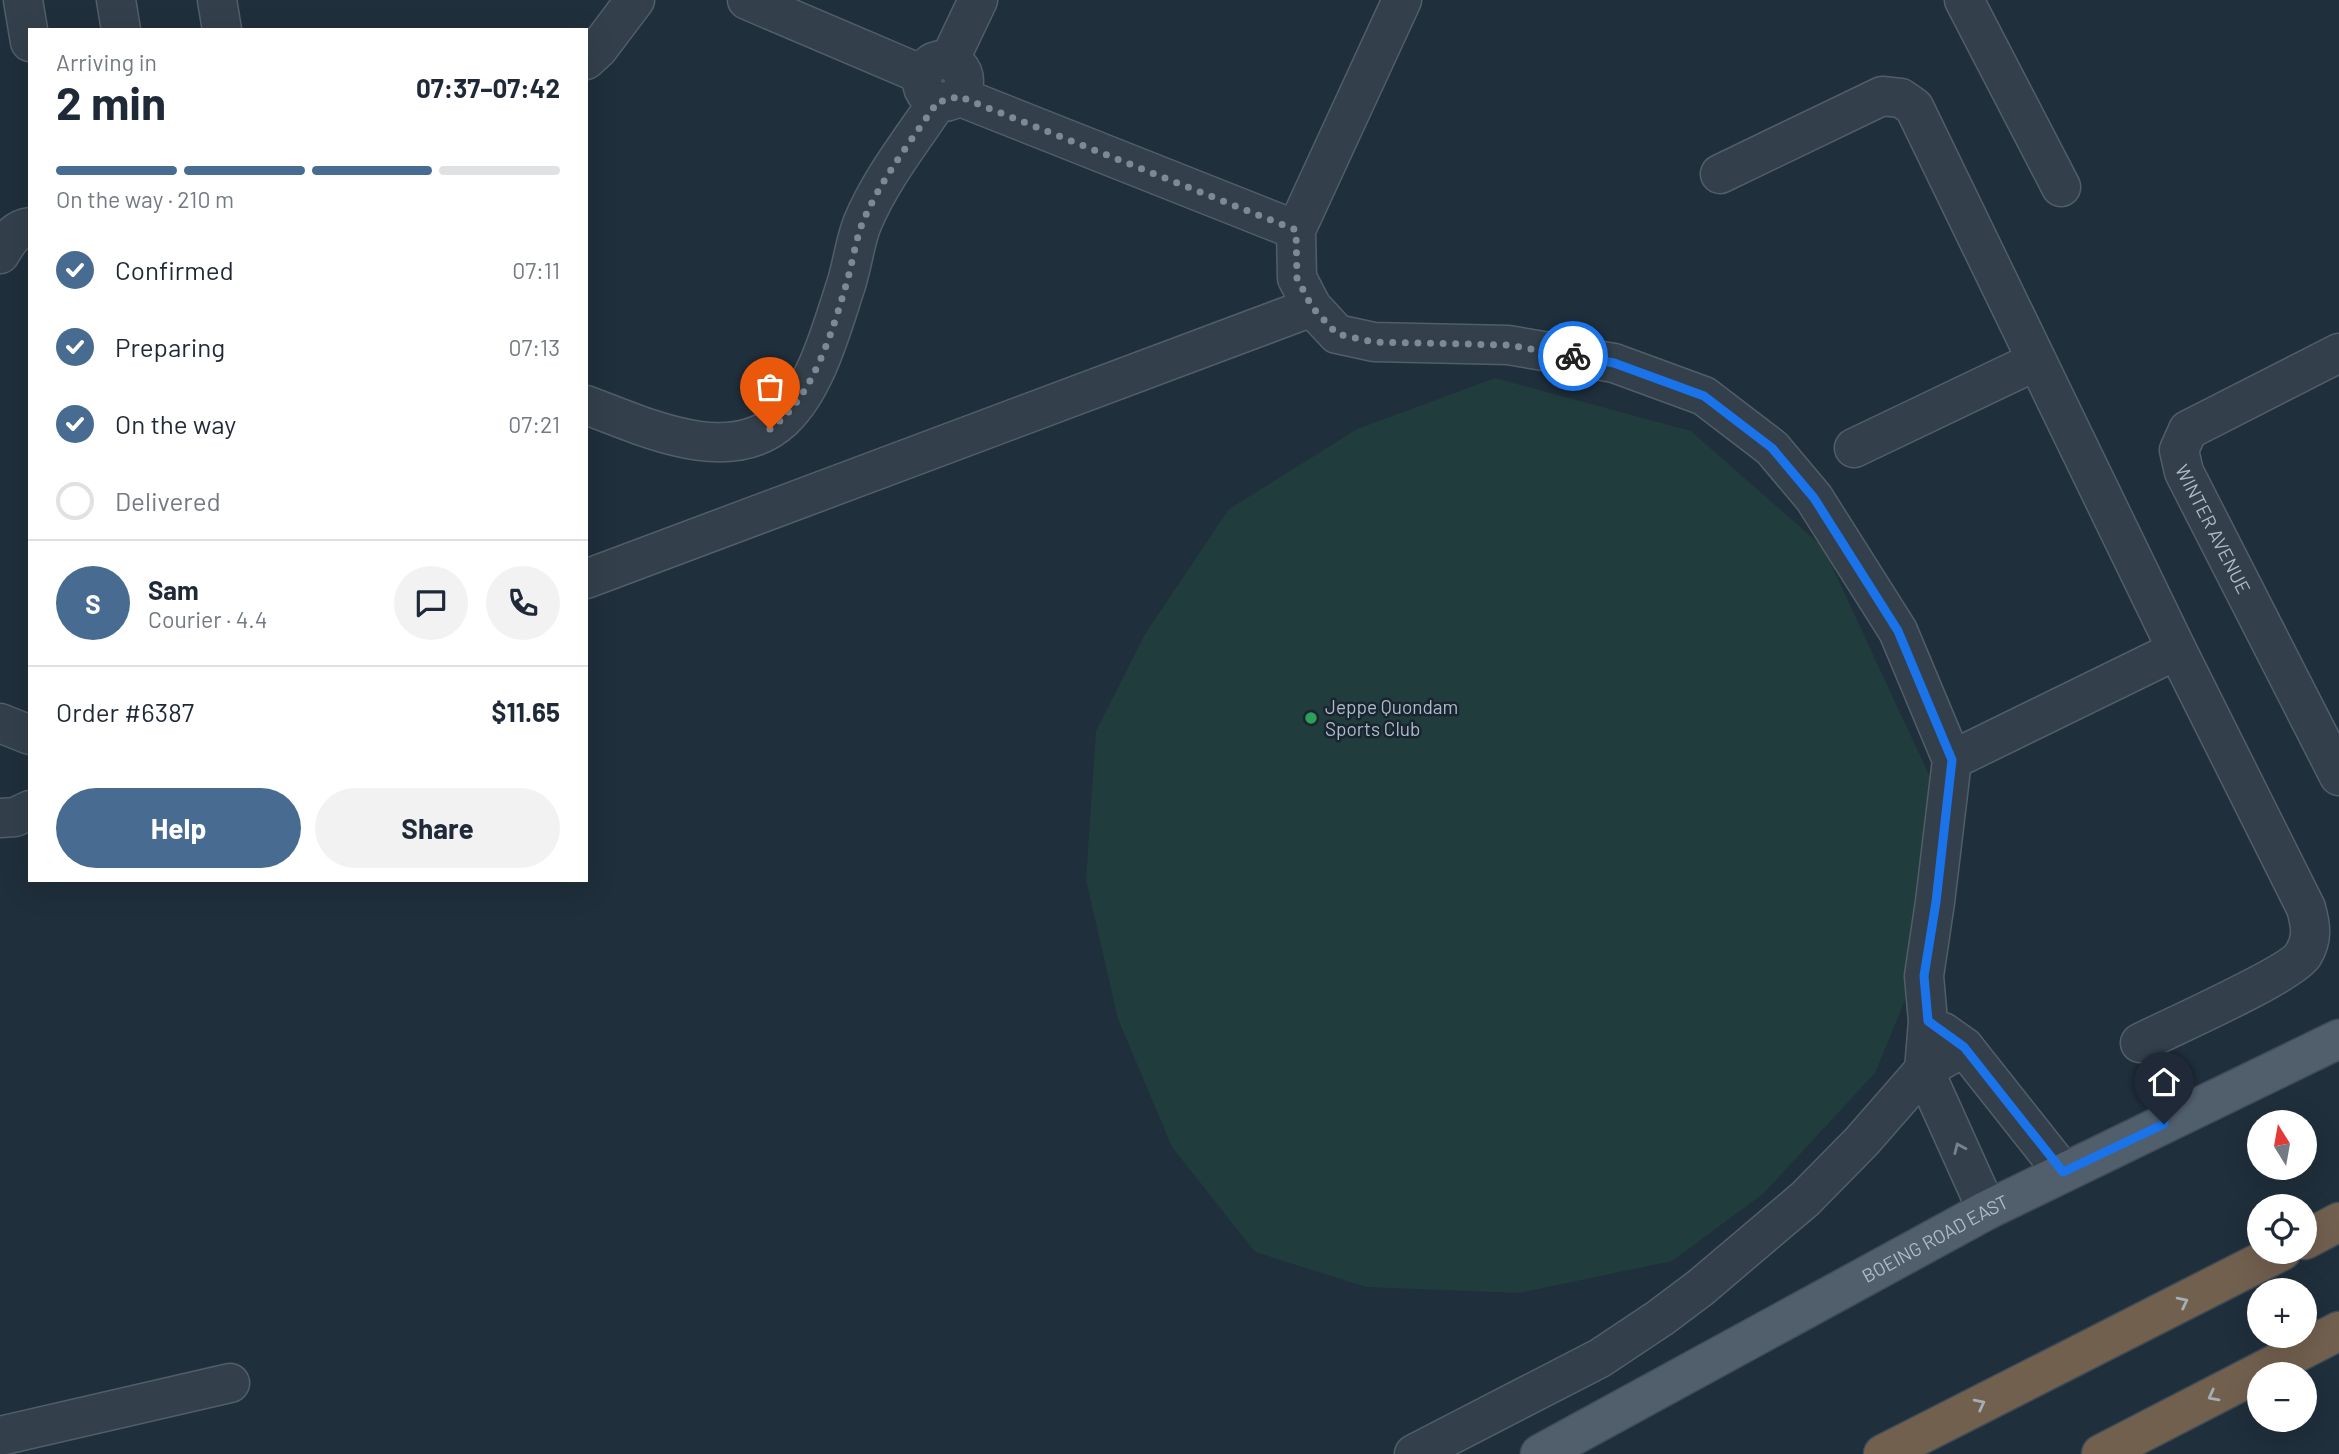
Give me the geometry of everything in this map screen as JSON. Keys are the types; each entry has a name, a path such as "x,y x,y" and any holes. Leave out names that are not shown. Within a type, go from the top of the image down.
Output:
{"highway":[{"path":"2317,1234 2339,1222"},
{"path":"1883,1454 2256,1264"},
{"path":"2101,1454 2339,1331"},
{"path":"2107,1454 2155,1427"},
{"path":"1875,1454 1919,1435"}],"main road":[{"name":"BOEING ROAD EAST","path":"1540,1454 1987,1210 2339,1039"}],"street":[{"path":"23,0 28,30"},
{"path":"116,0 121,28"},
{"path":"217,0 222,28"},
{"path":"588,58 635,0"},
{"path":"747,0 1296,230"},
{"path":"588,406 658,432 719,443 755,436 784,419 820,362 846,287 862,224 942,83 978,0"},
{"path":"1402,0 1296,230 1297,278 1312,307 1337,334 1374,342 1508,345 1614,363 1704,396 1772,448 1814,498 1898,631 1952,760 1936,902 1924,976 1928,1021 1924,1069 1987,1210"},
{"path":"1964,0 2061,187"},
{"path":"1720,174 1882,96 1901,98 1914,107 2036,362 2306,908 2312,926 2310,941 2302,957 2278,974 2140,1043"},
{"path":"0,254 10,237 21,228 28,227"},
{"path":"588,578 1312,307"},
{"name":"WINTER AVENUE","path":"2339,353 2188,430 2179,450 2184,471 2339,776"},
{"path":"1854,448 2036,362"},
{"path":"1952,760 2177,650"},
{"path":"0,723 28,734"},
{"path":"0,818 15,817 28,811"},
{"path":"1928,1021 1964,1047 2063,1172"},
{"path":"1414,1454 1600,1358 1670,1311 1805,1199 1862,1141 1924,1069 1964,1047"},
{"path":"5,1442 230,1383"}],"green space":[{"path":"1495,378 1691,431 1823,547 1930,777 1917,971 1875,1073 1763,1194 1672,1261 1519,1293 1366,1287 1255,1252 1172,1147 1118,1019 1086,880 1096,731 1145,634 1229,509 1357,429"}],"way so far":[{"path":"770,429 784,419 820,362 846,287 862,224 888,175 938,101 948,101 958,96 1296,230 1297,278 1312,307 1337,334 1374,342 1508,345 1573,356"}],"place":[{"name":"Jeppe Quondam Sports Club","path":"1311,718"}],"route":[{"path":"1573,356 1614,363 1704,396 1772,448 1814,498 1898,631 1952,760 1936,902 1924,976 1928,1021 1964,1047 2063,1172 2164,1124"}]}
